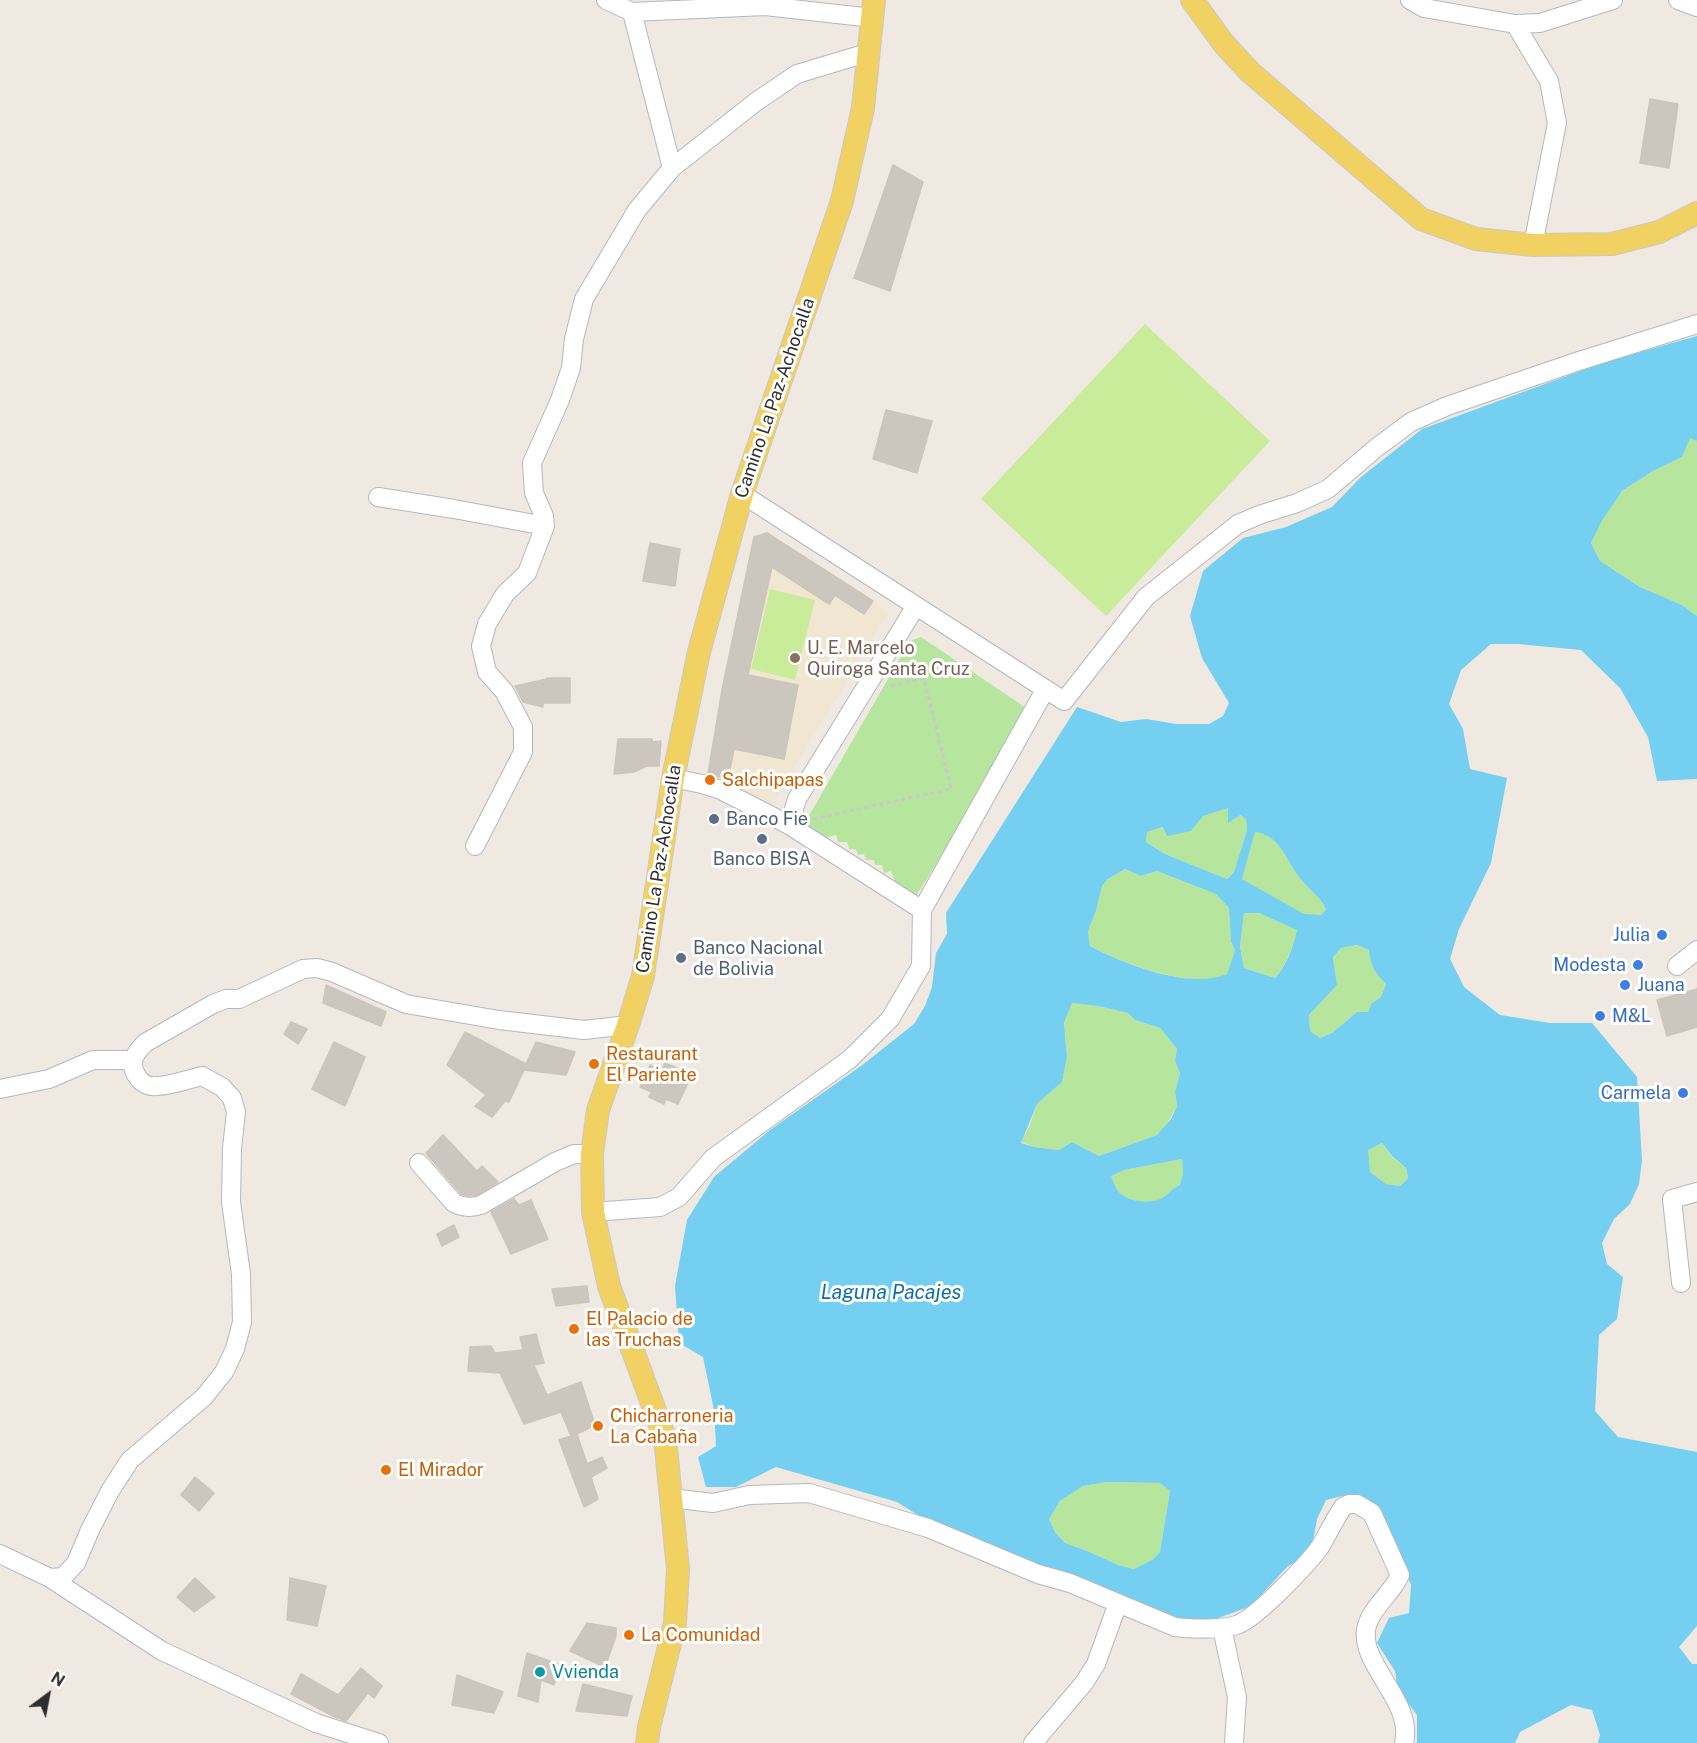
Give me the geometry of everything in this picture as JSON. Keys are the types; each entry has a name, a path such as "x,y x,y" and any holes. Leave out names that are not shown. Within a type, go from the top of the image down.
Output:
{"main road":[{"path":"1192,0 1224,44 1250,72 1421,219 1476,239 1533,245 1612,244 1659,232 1697,213"},
{"name":"Camino La Paz-Achocalla","path":"647,1743 675,1623 678,1569 665,1438 609,1286 593,1212 592,1154 598,1110 643,976 673,778 699,652 742,494 842,201 863,108 873,9"}],"street":[{"path":"606,0 632,12 765,6 873,9"},
{"path":"1410,0 1424,8 1515,24 1540,23 1613,0"},
{"path":"1678,0 1697,7"},
{"path":"632,12 672,168"},
{"path":"1515,24 1549,81 1557,123 1533,245"},
{"path":"476,846 523,752 523,727 504,691 487,672 481,646 487,624 505,594 527,573 545,526 544,516 534,493 532,463 560,400 571,368 574,339 584,299 637,210 672,168 756,101 797,74 870,52"},
{"path":"742,494 1064,701 1146,597 1238,524 1328,489 1411,422 1447,406 1697,324"},
{"path":"378,497 545,526"},
{"path":"798,823 797,800 916,606"},
{"path":"593,1212 660,1207 679,1197 713,1158 850,1059 890,1018 921,966 922,910 1045,690"},
{"path":"673,778 721,790 798,823 922,910"},
{"path":"1677,966 1697,950"},
{"path":"50,1578 63,1577 76,1563 90,1530 130,1460 204,1397 225,1372 235,1349 242,1322 241,1274 231,1202 232,1148 236,1112 232,1098 222,1087 202,1076 154,1087 142,1083 133,1071 133,1060 136,1052 145,1043 213,1004 226,999 239,999 303,969 317,968 332,972 406,1004 499,1020 584,1030 628,1025"},
{"path":"0,1089 50,1079 93,1060 133,1060"},
{"path":"419,1163 454,1203 473,1207 481,1205 555,1162 574,1154 592,1154"},
{"path":"1681,1283 1672,1199 1697,1192"},
{"path":"671,1498 713,1503 749,1495 809,1492 927,1528 1038,1574 1070,1583 1175,1627 1193,1630 1239,1624 1257,1613 1319,1549 1343,1507 1357,1504 1372,1513 1400,1575 1396,1584 1371,1617 1366,1631 1368,1648 1403,1716 1407,1731 1404,1743"},
{"path":"0,1554 50,1578 162,1651 316,1723 379,1743"},
{"path":"1033,1743 1084,1683 1096,1664 1118,1603"},
{"path":"1222,1628 1237,1697 1234,1743"}],"path":[{"path":"798,823 951,789 924,678 882,688"}],"shaded area":[{"name":"U. E. Marcelo Quiroga Santa Cruz","path":"767,533 889,612 772,804 707,775 754,537"}],"green space":[{"path":"1145,324 1270,441 1106,616 981,499"},
{"path":"1690,437 1697,441 1697,616 1682,605 1640,587 1600,561 1591,543 1602,521 1622,491 1653,471 1682,457"},
{"path":"770,589 815,600 795,680 751,669"},
{"path":"921,637 1032,712 914,899 898,890 891,871 884,873 882,865 875,865 874,860 866,860 864,854 858,855 856,849 849,849 847,842 838,842 836,835 820,839 808,830 806,821 910,641"},
{"path":"1228,808 1246,819 1247,830 1234,872 1227,879 1165,854 1146,842 1147,832"},
{"path":"1255,831 1271,837 1282,849 1299,877 1324,905 1326,909 1321,915 1304,915 1242,879"},
{"path":"1125,869 1141,876 1157,871 1216,894 1229,908 1231,942 1235,950 1227,974 1216,979 1200,980 1167,975 1117,959 1090,946 1088,931 1102,886 1108,879"},
{"path":"1244,913 1259,913 1298,930 1286,961 1275,978 1244,968 1240,947"},
{"path":"1358,945 1369,950 1374,969 1386,984 1381,997 1371,1004 1368,1012 1357,1012 1332,1033 1320,1038 1310,1031 1309,1015 1337,985 1333,959 1341,948"},
{"path":"1072,1003 1128,1013 1135,1020 1160,1028 1177,1049 1175,1061 1180,1073 1175,1092 1177,1106 1164,1129 1157,1135 1099,1156 1072,1142 1059,1150 1034,1147 1021,1142 1037,1104 1062,1082 1067,1057 1064,1023"},
{"path":"1382,1143 1392,1157 1406,1168 1408,1178 1400,1186 1386,1184 1370,1172 1367,1150"},
{"path":"1182,1159 1183,1173 1180,1185 1165,1197 1155,1201 1129,1199 1117,1190 1110,1176 1124,1170"},
{"path":"1108,1482 1160,1483 1170,1491 1160,1552 1152,1560 1134,1569 1118,1565 1065,1543 1055,1532 1049,1519 1060,1501 1083,1486"}],"water":[{"name":"Laguna Pacajes","path":"1697,336 1697,441 1690,438 1682,457 1653,471 1622,491 1602,521 1591,543 1600,561 1640,587 1682,605 1697,616 1697,779 1657,781 1648,737 1620,688 1581,650 1491,644 1461,670 1449,704 1463,729 1470,769 1507,778 1491,863 1459,929 1450,959 1464,987 1500,1015 1550,1023 1592,1023 1637,1077 1642,1160 1639,1184 1630,1204 1614,1219 1602,1243 1607,1264 1623,1277 1617,1319 1599,1335 1595,1411 1618,1437 1697,1452 1697,1626 1679,1647 1692,1664 1697,1664 1697,1743 1598,1743 1600,1735 1592,1710 1571,1705 1520,1732 1515,1743 1417,1743 1417,1715 1398,1690 1395,1671 1377,1643 1389,1618 1409,1613 1411,1585 1375,1504 1346,1495 1326,1500 1317,1519 1311,1552 1287,1567 1251,1606 1194,1627 1016,1555 995,1552 918,1515 897,1502 776,1467 736,1487 706,1487 698,1457 716,1446 714,1410 703,1357 679,1343 675,1286 687,1220 714,1177 770,1130 861,1066 914,1024 925,1006 932,987 936,953 947,934 946,913 1077,707 1121,722 1146,719 1176,724 1209,724 1223,716 1229,703 1202,658 1190,616 1203,571 1243,538 1286,527 1332,507 1361,477 1422,429 1605,362","holes":["1228,808 1228,823 1240,815 1246,819 1247,830 1234,872 1227,879 1165,854 1146,842 1147,832 1163,827 1167,836 1191,831 1203,816","1255,832 1271,838 1282,849 1299,877 1321,900 1326,909 1321,915 1304,914 1242,879","1125,869 1141,876 1157,871 1216,894 1229,908 1231,942 1235,950 1227,974 1212,978 1176,977 1139,967 1090,946 1088,931 1102,886 1108,879","1244,913 1259,913 1297,930 1289,956 1275,978 1244,968 1240,947","1357,945 1369,950 1374,969 1386,984 1381,997 1371,1004 1368,1012 1357,1012 1332,1033 1320,1038 1310,1031 1309,1015 1337,985 1333,958 1341,948","1072,1003 1128,1013 1135,1020 1160,1028 1177,1049 1175,1061 1180,1073 1175,1092 1177,1106 1171,1119 1157,1135 1099,1156 1072,1142 1059,1150 1021,1143 1037,1104 1062,1082 1067,1057 1064,1023","1382,1143 1406,1168 1408,1178 1400,1186 1386,1184 1370,1172 1368,1150","1182,1159 1183,1173 1180,1185 1161,1199 1155,1201 1129,1199 1117,1190 1111,1176 1124,1170","1108,1482 1160,1483 1170,1491 1160,1552 1152,1560 1134,1569 1118,1565 1065,1543 1055,1532 1049,1519 1060,1501 1083,1486"]}],"building":[{"path":"1650,99 1678,104 1669,168 1640,163"},
{"path":"893,165 923,182 890,291 854,278"},
{"path":"886,410 932,421 917,473 873,459"},
{"path":"767,533 873,601 864,614 835,595 829,604 772,567 748,675 798,685 784,759 734,749 728,779 708,774 722,690 754,537"},
{"path":"650,543 680,549 675,586 643,581"},
{"path":"547,678 570,678 570,703 543,703 543,707 523,702 515,686"},
{"path":"618,739 661,741 659,766 647,766 634,772 614,774"},
{"path":"326,985 386,1012 381,1026 323,1003"},
{"path":"1697,989 1697,1027 1667,1036 1657,1000"},
{"path":"291,1022 307,1029 298,1044 284,1034"},
{"path":"465,1032 526,1064 536,1042 575,1052 566,1075 524,1070 509,1102 505,1101 492,1117 475,1106 486,1095 447,1065"},
{"path":"334,1042 365,1057 345,1106 312,1089"},
{"path":"665,1063 679,1069 675,1078 688,1083 678,1104 666,1099 664,1104 649,1097 652,1092 640,1087 650,1065 662,1070"},
{"path":"443,1135 477,1171 482,1166 498,1182 477,1195 461,1194 426,1153"},
{"path":"514,1199 519,1205 531,1200 548,1239 511,1254 491,1212"},
{"path":"454,1225 459,1237 442,1246 437,1234"},
{"path":"587,1286 589,1302 556,1306 552,1289"},
{"path":"536,1334 544,1363 534,1365 547,1395 581,1382 595,1425 577,1434 587,1464 602,1457 607,1468 591,1477 598,1499 584,1507 559,1440 571,1436 561,1412 524,1424 500,1373 468,1371 470,1347 491,1346 495,1353 523,1350 520,1337"},
{"path":"195,1477 214,1493 199,1511 181,1495"},
{"path":"195,1578 215,1597 194,1612 177,1597"},
{"path":"290,1578 326,1586 317,1626 287,1620"},
{"path":"587,1623 616,1628 616,1636 605,1667 570,1651"},
{"name":"Vvienda","path":"527,1653 561,1665 554,1685 541,1680 538,1702 518,1696"},
{"path":"361,1668 382,1686 374,1698 368,1693 346,1721 291,1694 301,1674 338,1695"},
{"path":"457,1675 503,1692 494,1713 452,1705"},
{"path":"583,1684 632,1696 627,1716 576,1711"}],"place":[{"name":"U. E. Marcelo Quiroga Santa Cruz","path":"795,658"},
{"name":"Salchipapas","path":"710,780"},
{"name":"Banco Fie","path":"714,819"},
{"name":"Banco BISA","path":"762,839"},
{"name":"Julia","path":"1662,935"},
{"name":"Banco Nacional de Bolivia","path":"681,958"},
{"name":"Modesta","path":"1638,965"},
{"name":"Juana","path":"1625,985"},
{"name":"M&L","path":"1600,1016"},
{"name":"Restaurant El Pariente","path":"594,1064"},
{"name":"Carmela","path":"1683,1093"},
{"name":"El Palacio de las Truchas","path":"574,1329"},
{"name":"Chicharroneria La Cabaña","path":"598,1426"},
{"name":"El Mirador","path":"386,1470"},
{"name":"La Comunidad","path":"629,1635"},
{"name":"Vvienda","path":"540,1672"}]}
